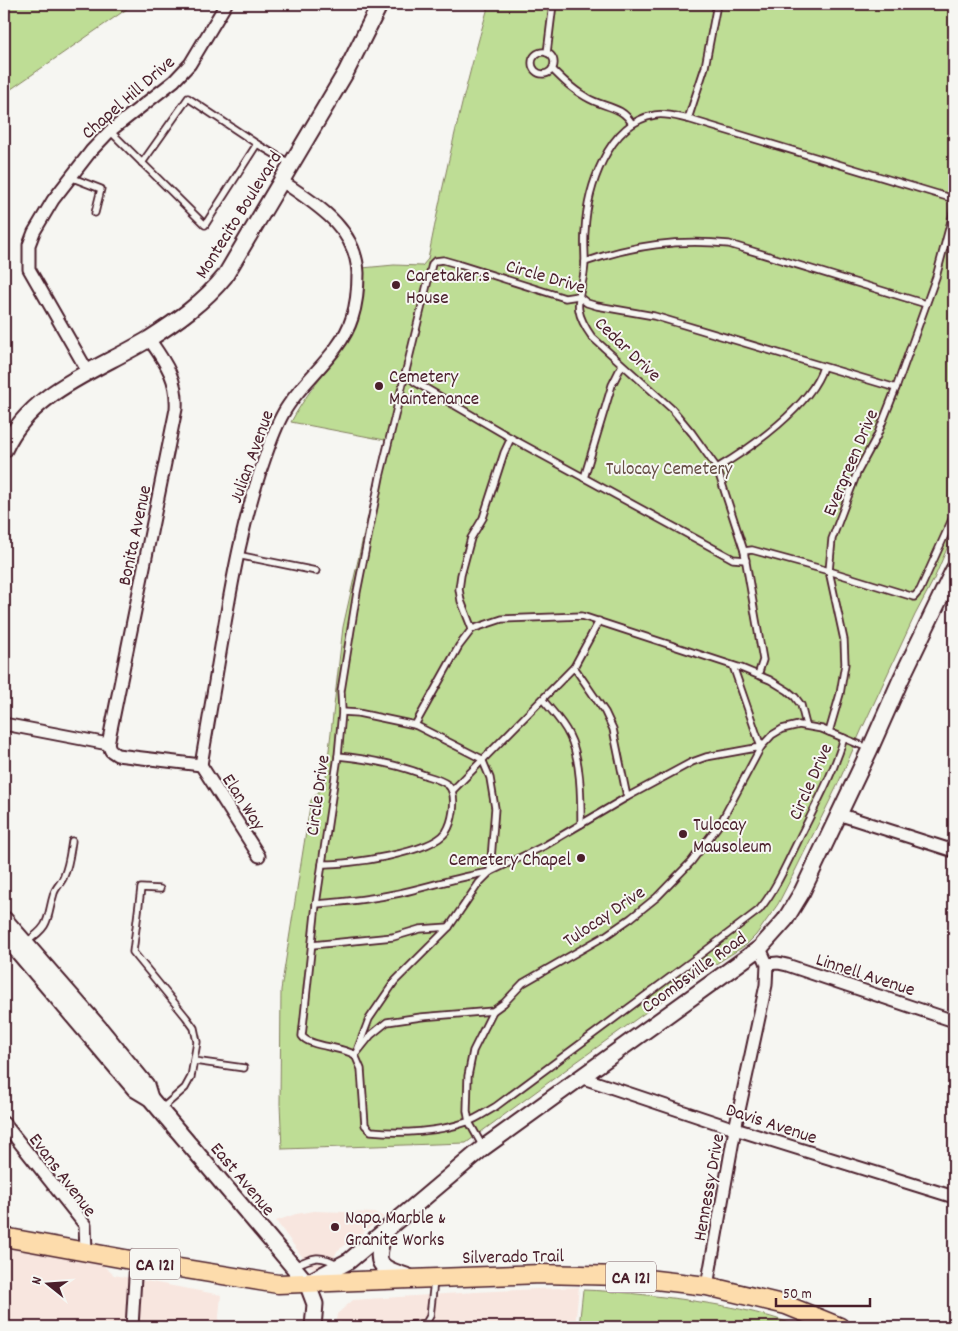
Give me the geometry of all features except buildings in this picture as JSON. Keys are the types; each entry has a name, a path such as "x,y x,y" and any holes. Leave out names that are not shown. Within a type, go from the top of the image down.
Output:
{"main road":[{"name":"Silverado Trail","path":"4,1237 278,1284 541,1274 621,1276 707,1286 786,1305 840,1327"}],"street":[{"name":"Chapel Hill Drive","path":"88,372 29,270 29,245 34,232 53,200 90,151 110,131 174,81 190,64 226,4"},
{"name":"Montecito Boulevard","path":"4,450 12,433 26,417 53,393 149,339 209,295 226,276 346,72 380,4"},
{"name":"Julian Avenue","path":"201,765 237,555 255,488 275,428 294,396 340,340 352,319 358,295 358,270 351,243 347,236 338,224 320,208 282,181"},
{"name":"Bonita Avenue","path":"108,744 176,409 175,384 162,358 149,339"},
{"name":"Coombsville Road","path":"307,1283 349,1261 484,1148 760,948 785,920 802,892 954,569"},
{"path":"4,724 108,744 111,751 117,755 201,765"},
{"name":"Elan Way","path":"201,765 259,856"},
{"path":"838,814 954,851"},
{"name":"East Avenue","path":"4,919 146,1085 150,1098"},
{"name":"East Avenue","path":"4,936 135,1089 150,1098 307,1283"},
{"name":"Hennessy Drive","path":"707,1286 735,1129 766,985 767,964 760,948"},
{"name":"Linnell Avenue","path":"767,964 787,965 954,1021"},
{"name":"Davis Avenue","path":"580,1077 735,1129 954,1197"},
{"name":"Evans Avenue","path":"4,1123 85,1225 86,1250"},
{"path":"385,1232 379,1249 379,1260 388,1270 416,1279"},
{"path":"132,1327 136,1261"},
{"path":"307,1283 315,1304 318,1327"}],"lane":[{"path":"547,53 554,4"},
{"path":"688,119 705,67 717,4"},
{"path":"553,70 539,74 532,66 535,56 540,52 551,54 553,70 569,86 585,97 623,112 632,124"},
{"path":"142,163 188,98 257,144 291,164"},
{"name":"Cedar Drive","path":"758,675 763,660 746,560 717,468 672,409 592,337 582,324 578,314 578,296 585,262 585,230 593,185 603,160 620,135 632,124 657,115 671,115 954,199"},
{"path":"110,131 205,226 257,144"},
{"path":"70,177 101,189 95,213"},
{"name":"Evergreen Drive","path":"829,732 840,694 845,664 844,640 829,571 832,539 857,473 876,436 896,388 941,260 954,210"},
{"path":"585,262 612,252 668,242 702,241 729,244 926,304"},
{"name":"Circle Drive","path":"844,738 832,772 781,875 759,910 495,1107 469,1122 444,1128 371,1131 365,1125 361,1069 355,1055 340,1048 306,1041 302,1036 316,904 338,756 342,691 357,592 380,477 432,264 435,261 443,260 565,298 578,296 587,303 597,306 654,316 896,388"},
{"path":"584,478 609,394 622,364"},
{"path":"717,468 744,452 796,407 816,381 823,367"},
{"path":"405,374 414,382 584,478 733,559 746,560"},
{"path":"472,629 461,601 459,589 460,574 471,538 483,518 504,453 511,438"},
{"path":"744,551 752,550 914,597 920,590 954,515"},
{"path":"237,555 316,572"},
{"path":"415,725 459,646 472,629 502,619 582,616 770,680 795,697 801,705 806,725"},
{"path":"452,791 574,667 599,622"},
{"path":"316,904 358,900 399,893 490,872 544,846 627,797 692,762 706,757 761,747 733,666"},
{"path":"574,667 605,712 613,730 627,797"},
{"path":"543,700 569,734 574,747 581,789 582,824"},
{"path":"342,712 358,713 415,725 482,759 490,778 495,808 490,872 449,927 395,980 370,1019 355,1055"},
{"name":"Tulocay Drive","path":"493,1010 504,1003 523,984 605,936 657,897 691,862 721,822 761,747 772,735 794,725 806,725 829,732 870,749"},
{"path":"322,864 347,864 371,860 436,841 446,833 451,820 454,802 452,791 448,786 407,768 366,759 338,756"},
{"path":"25,944 41,932 46,924 55,892 68,864 72,841"},
{"path":"160,890 141,888 133,952 194,1028 197,1042 191,1077 185,1088 160,1110"},
{"path":"312,945 394,938 420,929 449,927"},
{"path":"484,1148 469,1122 466,1095 473,1051 493,1010"},
{"path":"355,1055 371,1035 387,1022 493,1010"},
{"path":"194,1061 244,1068"},
{"path":"292,1266 310,1258 328,1258 340,1266"},
{"path":"409,1325 426,1323 430,1316 434,1278"},
{"path":"342,1327 397,1325"}],"shaded area":[{"path":"314,1211 376,1213 384,1217 337,1251 334,1258 325,1267 316,1269 309,1266 276,1221 296,1214"},
{"path":"4,1237 86,1251 114,1275 221,1295 218,1327 4,1327"},
{"path":"579,1287 575,1327 335,1327 337,1314 353,1300"}],"green space":[{"path":"4,4 134,4 4,94"},
{"name":"Tulocay Cemetery","path":"489,4 954,4 954,532 837,786 796,869 778,904 756,935 746,945 695,977 466,1143 282,1149 280,1104 281,990 311,800 325,785 343,627 385,440 291,422 355,328 361,306 362,268 394,265 422,266 428,259 471,67"},
{"path":"583,1290 632,1293 741,1309 800,1327 579,1327"}],"place":[{"name":"Caretaker.s House","path":"396,285"},
{"name":"Cemetery Maintenance","path":"379,386"},
{"name":"Tulocay Mausoleum","path":"683,834"},
{"name":"Cemetery Chapel","path":"581,858"},
{"name":"Napa Marble & Granite Works","path":"335,1227"}]}
